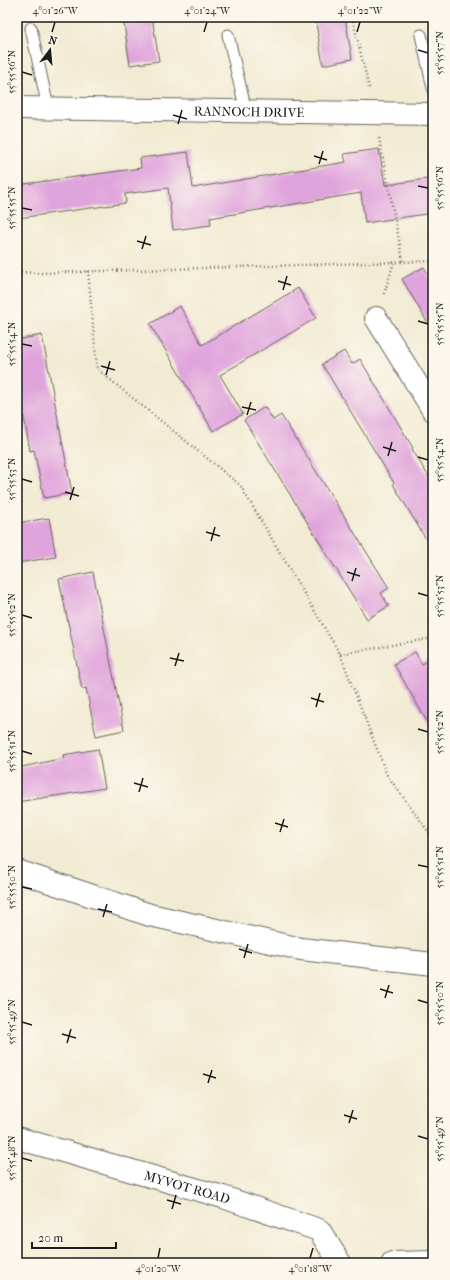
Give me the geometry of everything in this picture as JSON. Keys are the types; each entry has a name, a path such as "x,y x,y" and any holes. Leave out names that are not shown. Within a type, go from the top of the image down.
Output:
{"street":[{"name":"RANNOCH DRIVE","path":"17,108 433,114"},
{"path":"376,318 433,410"},
{"path":"17,871 150,915 301,949 433,964"},
{"name":"MYVOT ROAD","path":"17,1138 222,1197 319,1230 340,1263"},
{"path":"392,1263 433,1262"}],"lane":[{"path":"31,28 48,108"},
{"path":"228,35 246,111"},
{"path":"421,35 433,88"}],"path":[{"path":"17,272 39,273 433,260"},
{"path":"376,318 394,262"},
{"path":"88,271 97,369 240,485 340,654 386,775 433,838"},
{"path":"340,654 433,638"}],"building":[{"path":"123,17 152,17 159,61 130,65"},
{"path":"315,17 345,17 352,59 323,65"},
{"path":"379,149 385,185 433,178 433,213 365,223 361,193 210,218 211,225 173,230 168,188 125,194 126,203 19,218 17,206 17,185 141,168 140,158 188,152 193,188 346,162 344,154"},
{"path":"424,267 433,283 433,332 402,279"},
{"path":"298,288 316,318 220,375 243,414 213,431 150,324 180,306 202,345"},
{"path":"42,335 72,493 44,498 34,450 30,451 23,412 21,413 17,390 17,340"},
{"path":"344,351 352,364 360,359 433,484 433,551 322,364"},
{"path":"265,407 273,420 281,415 389,588 381,593 389,606 367,619 244,420"},
{"path":"49,518 56,557 17,563 17,523"},
{"path":"93,572 124,730 96,736 86,688 82,689 59,579"},
{"path":"415,652 422,664 433,658 433,732 394,664"},
{"path":"98,749 105,788 17,802 17,768 64,758 63,755"}]}
